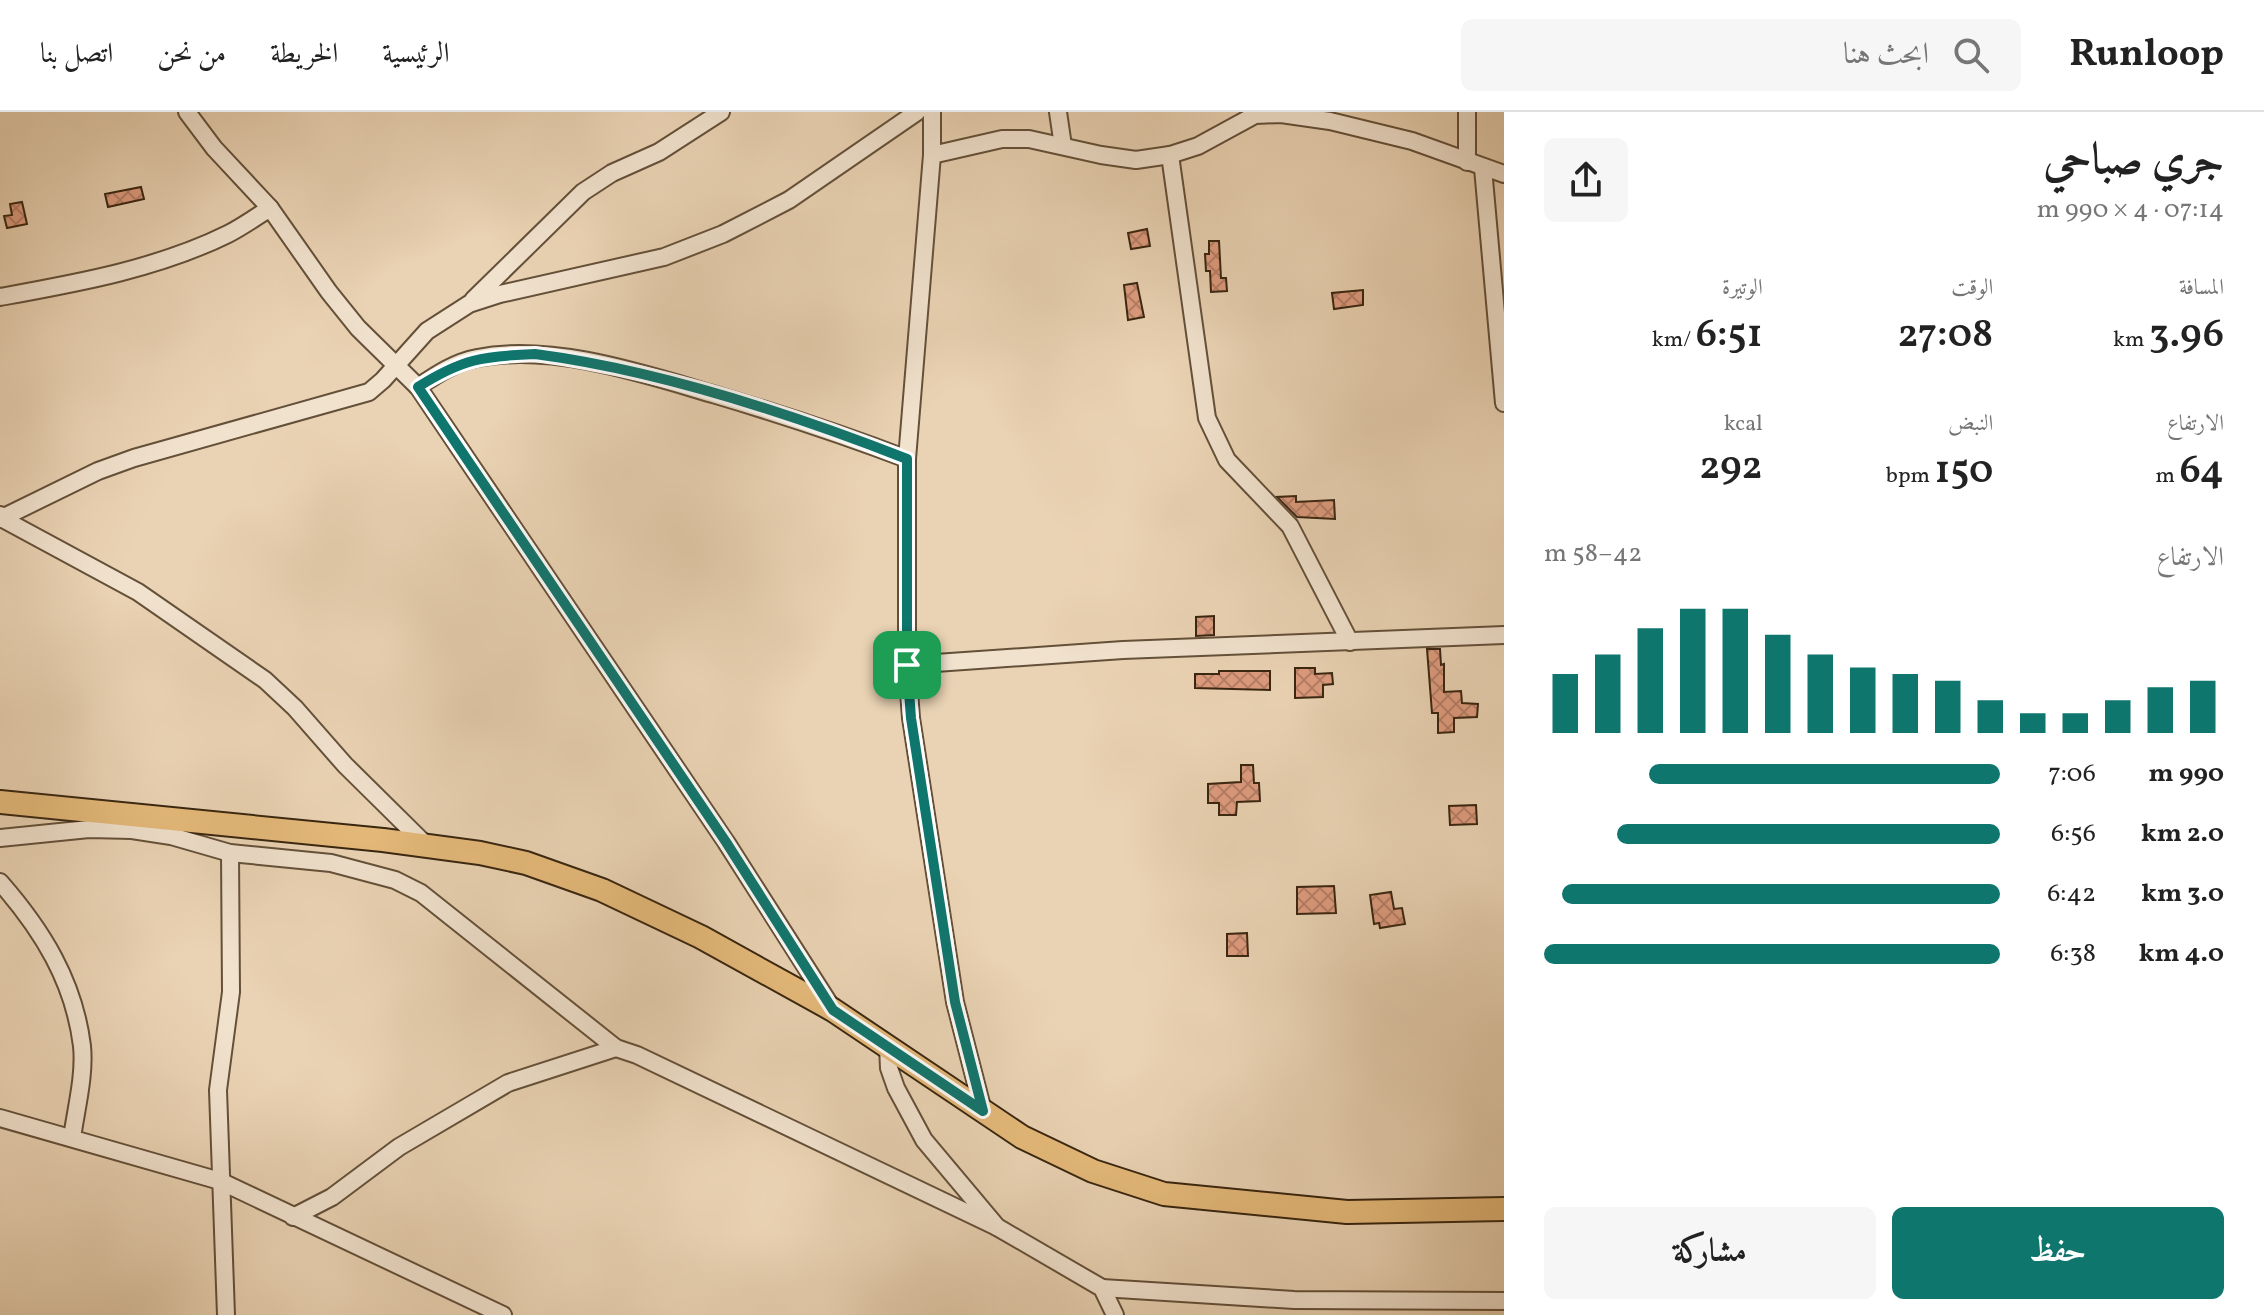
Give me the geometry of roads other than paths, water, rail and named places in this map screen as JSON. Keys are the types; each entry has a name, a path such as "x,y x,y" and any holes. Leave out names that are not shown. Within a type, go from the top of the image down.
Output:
{"main road":[{"path":"0,802 427,846 516,861 602,890 701,937 833,1010 1022,1137 1093,1171 1164,1194 1347,1212 1504,1209"}],"street":[{"path":"187,112 214,148 270,208 358,328 418,387 726,842 833,1010"},
{"path":"0,517 98,471 134,458 369,392 427,331 469,304 583,192 612,173 659,152 721,112"},
{"path":"469,304 500,294 664,257 723,234 789,200 917,112"},
{"path":"932,112 932,155 907,459 907,665 911,718 955,1002 983,1111"},
{"path":"1058,112 1063,146"},
{"path":"1467,112 1467,162"},
{"path":"932,155 1002,139 1029,139 1136,160 1170,155 1198,146 1255,115 1281,114 1330,121 1412,141 1504,174"},
{"path":"1170,155 1207,418 1227,460 1290,526 1350,642"},
{"path":"1483,168 1504,403"},
{"path":"0,297 78,283 160,260 228,234 270,208"},
{"path":"418,387 447,368 476,358 535,354 565,358 682,385 845,435 907,459"},
{"path":"0,517 138,592 265,680 427,846"},
{"path":"907,665 1123,650 1504,635"},
{"path":"0,838 49,831 112,828 171,836 230,853 331,863 395,880 421,893 616,1048 637,1055 997,1227 1102,1288 1294,1300 1504,1301"},
{"path":"226,1315 218,1090 231,992 230,853"},
{"path":"0,882 54,953 70,996 82,1047 72,1138"},
{"path":"888,1047 889,1068 896,1088 924,1140 997,1227"},
{"path":"293,1217 332,1197 399,1147 508,1083 616,1048"},
{"path":"0,1118 220,1181 503,1315"},
{"path":"1102,1288 1115,1315"}]}
